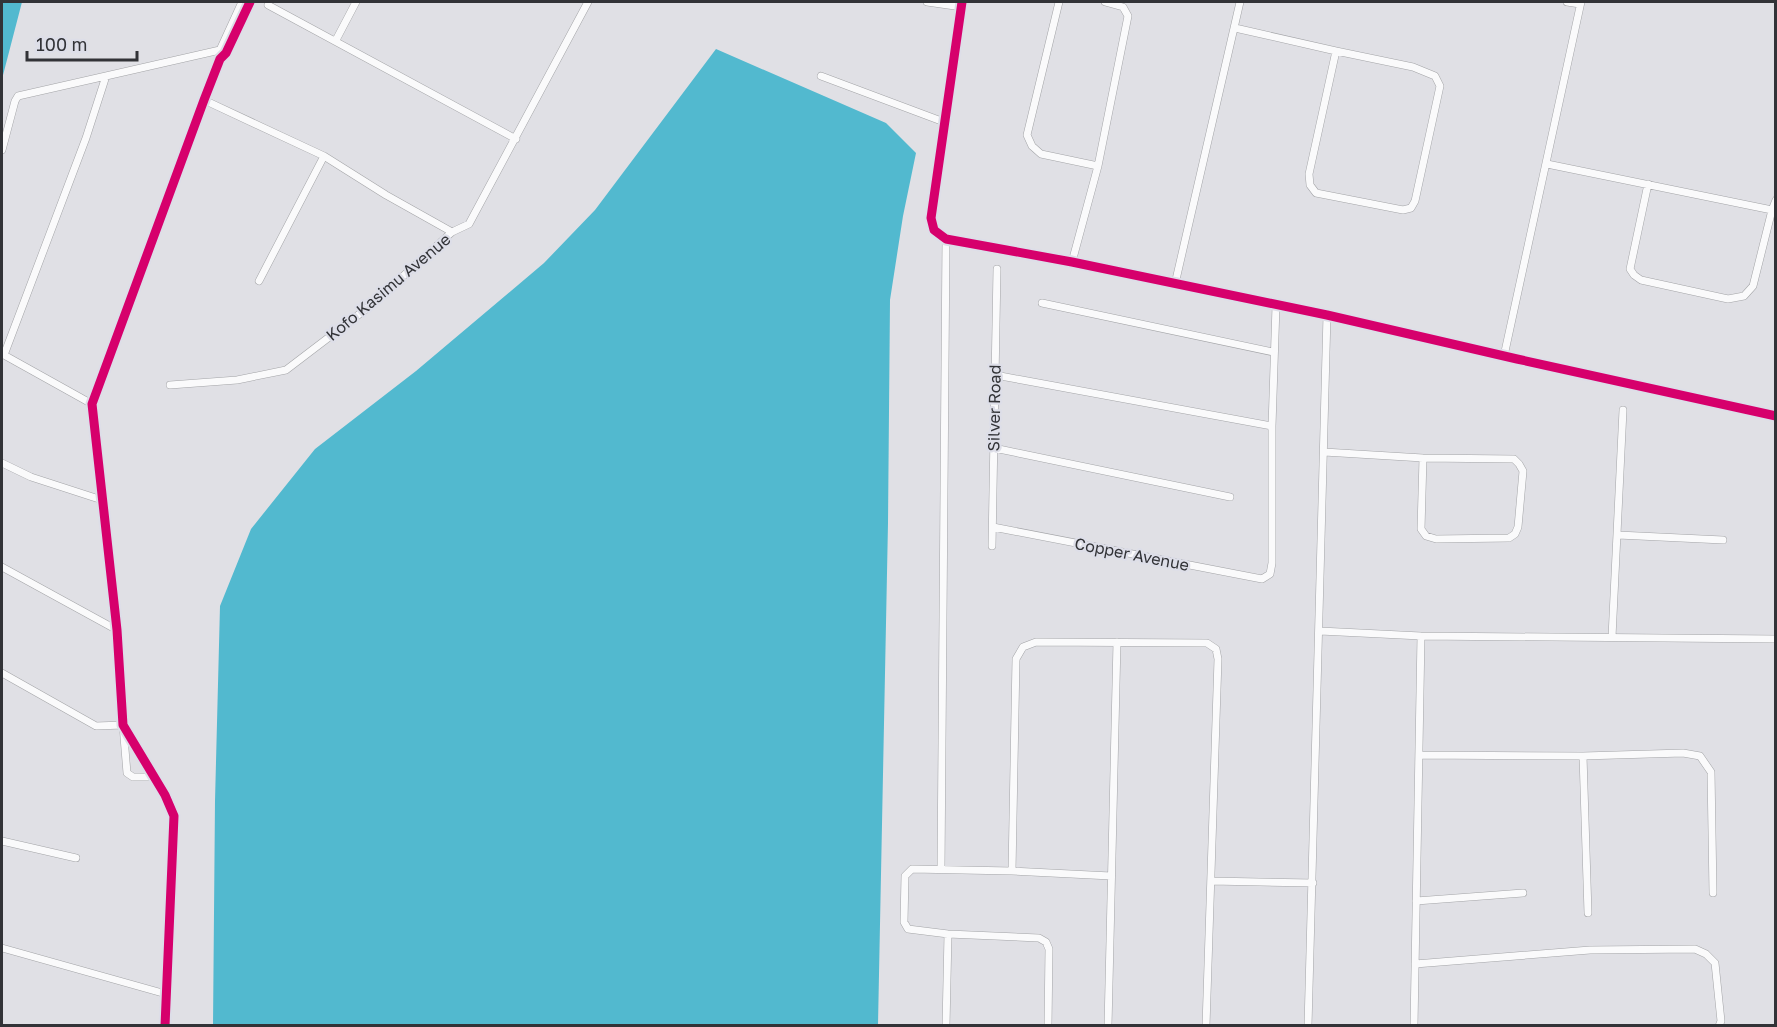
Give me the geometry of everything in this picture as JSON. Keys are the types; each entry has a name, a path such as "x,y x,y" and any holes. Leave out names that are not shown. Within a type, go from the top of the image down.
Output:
{"street":[{"path":"154,777 133,777 127,773 117,630 92,404 242,2"},
{"path":"2,150 18,96 223,51 250,2"},
{"path":"336,40 356,2"},
{"name":"Kofo Kasimu Avenue","path":"170,385 237,380 286,370 370,306 452,232 469,224 588,2"},
{"path":"927,2 962,4 930,218 934,230 946,239 1072,262 1327,315 1776,416"},
{"path":"1059,2 1027,135 1032,146 1041,153 1098,166"},
{"path":"1072,262 1098,166 1128,16 1123,6 1105,2"},
{"path":"1175,284 1240,2"},
{"path":"1504,356 1581,3 1567,2"},
{"path":"268,5 516,139"},
{"path":"1235,28 1413,67 1435,76 1440,86 1415,201 1411,208 1402,210 1316,193 1310,185 1309,174 1336,51"},
{"path":"92,404 3,355 86,138 106,76"},
{"path":"821,76 944,122"},
{"path":"204,100 324,156 386,195 452,232"},
{"path":"259,281 324,156"},
{"path":"1547,164 1772,210"},
{"path":"1648,184 1630,269 1634,275 1641,280 1728,299 1743,296 1754,286 1776,200"},
{"path":"941,869 946,239"},
{"name":"Silver Road","path":"992,546 997,269"},
{"path":"1042,303 1273,352"},
{"path":"995,375 1272,426 1276,306"},
{"path":"1308,1026 1327,315"},
{"path":"1612,637 1623,410"},
{"name":"Copper Avenue","path":"993,527 1262,579 1270,574 1272,563 1272,426"},
{"path":"994,448 1230,496"},
{"path":"1324,452 1423,458 1514,459 1520,464 1522,471 1518,527 1515,534 1509,538 1436,539 1426,536 1421,529 1423,458"},
{"path":"2,463 31,477 102,500"},
{"path":"1618,535 1724,540"},
{"path":"2,567 117,630"},
{"path":"1320,631 1421,636 1776,639"},
{"path":"1414,1026 1421,636"},
{"path":"1012,871 1016,659 1023,647 1036,642 1207,643 1215,650 1218,660 1206,1026"},
{"path":"1108,1026 1117,642"},
{"path":"2,673 96,726 123,724"},
{"path":"123,724 174,816 165,1026"},
{"path":"1419,755 1583,756 1683,753 1700,756 1711,772 1713,893"},
{"path":"1583,756 1588,913"},
{"path":"2,841 76,858"},
{"path":"1048,1026 1049,949 1046,942 1039,938 948,934 908,929 904,922 905,876 912,869 941,869 1111,876"},
{"path":"1211,880 1313,883"},
{"path":"1416,901 1522,893"},
{"path":"946,1026 948,934"},
{"path":"2,948 166,994"},
{"path":"1415,964 1590,950 1695,949 1706,954 1715,963 1721,1021 1719,1026"}],"water":[{"path":"2,2 22,2 2,79"},
{"path":"716,49 886,123 916,153 903,216 890,300 878,1025 213,1025 220,606 251,529 315,449 416,371 544,263 595,210"}],"cycle path":[{"path":"165,1026 174,816 165,795 123,725 117,630 92,404 220,59 226,53 250,2"},
{"path":"962,2 931,218 934,230 946,239 1072,262 1327,315 1776,416"}]}
